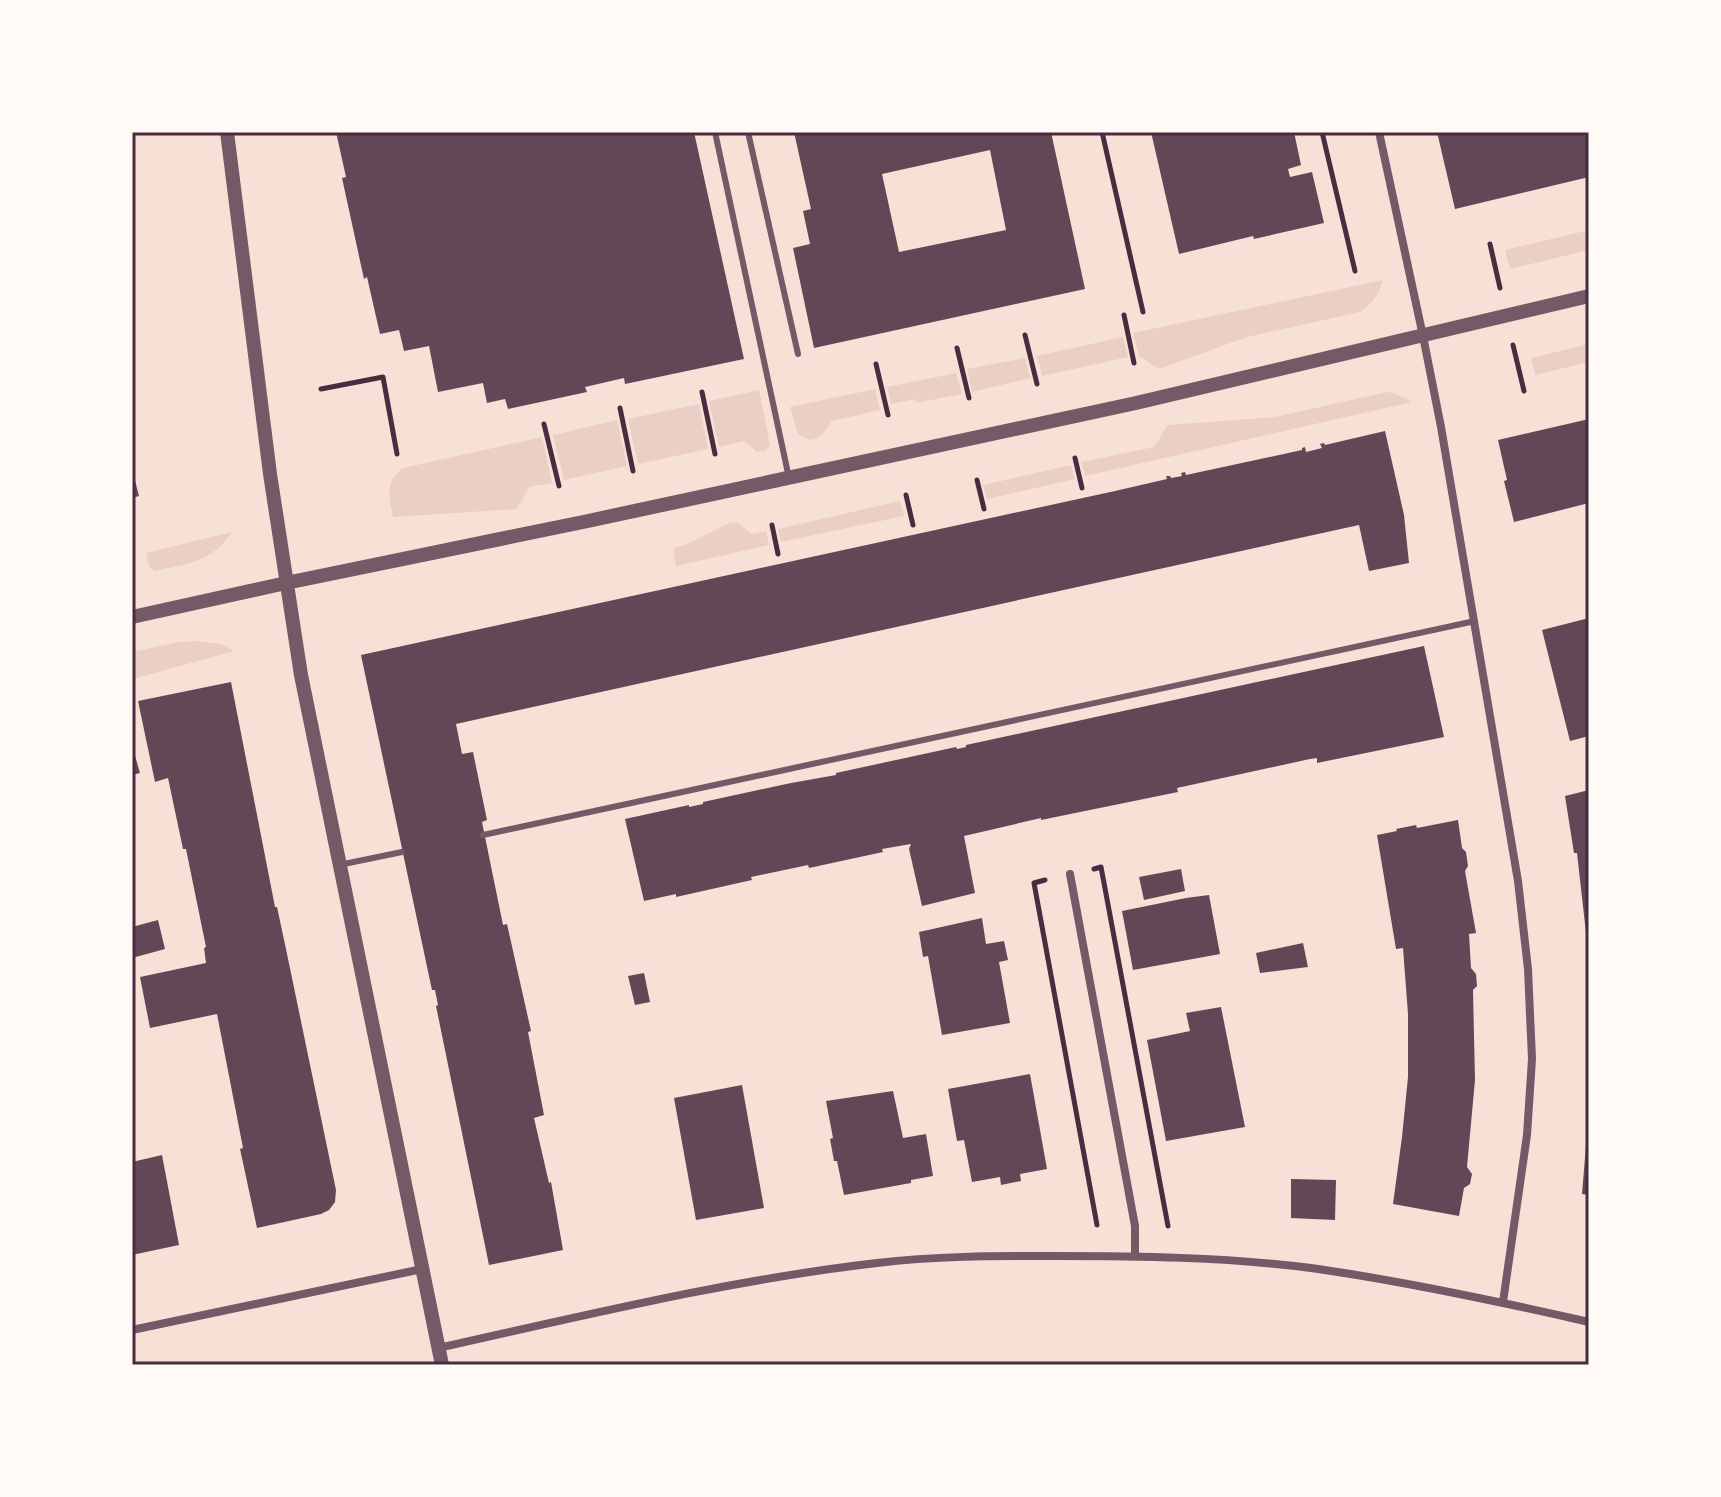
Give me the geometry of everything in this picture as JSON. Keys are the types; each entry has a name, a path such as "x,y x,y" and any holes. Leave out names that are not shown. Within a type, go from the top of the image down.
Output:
{"street":[{"path":"227,132 266,446 303,690 442,1365"},
{"path":"1379,132 1423,336 1475,621 1518,881 1528,969 1532,1059 1527,1135 1503,1302"},
{"path":"132,617 1136,403 1589,296"},
{"path":"1070,874 1135,1226 1135,1256"},
{"path":"438,1348 771,1279 878,1263 999,1256 1135,1256 1308,1268 1503,1302 1589,1322"},
{"path":"132,1330 422,1269"}],"lane":[{"path":"715,132 789,478"},
{"path":"748,132 798,354"},
{"path":"483,835 1475,621"},
{"path":"339,865 402,852"}],"path":[{"path":"1102,132 1143,312"},
{"path":"1322,132 1355,271"},
{"path":"1124,315 1134,363"},
{"path":"1025,335 1037,384"},
{"path":"957,348 969,398"},
{"path":"876,364 888,415"},
{"path":"321,389 383,377 397,454"},
{"path":"702,392 715,454"},
{"path":"620,408 633,471"},
{"path":"544,424 559,486"},
{"path":"1075,458 1082,488"},
{"path":"977,480 984,509"},
{"path":"906,495 913,525"},
{"path":"772,525 778,554"}],"shaded area":[{"path":"1589,230 1589,250 1510,269 1505,250"},
{"path":"1383,280 1375,298 1360,312 1247,337 1159,369 1139,356 1133,333"},
{"path":"1123,337 1128,357 1042,376 1037,356"},
{"path":"1589,344 1589,362 1535,375 1531,358"},
{"path":"1025,358 1030,378 972,392 967,369"},
{"path":"956,373 962,394 916,403 915,399 891,404 887,387"},
{"path":"875,389 880,410 832,421 815,439 798,434 790,407"},
{"path":"759,390 770,445 766,451 757,452 744,441 719,447 709,401"},
{"path":"1387,392 1412,402 1085,476 1082,462 1154,447 1168,425 1275,417"},
{"path":"699,404 708,449 638,464 628,419"},
{"path":"617,420 627,466 564,480 553,435"},
{"path":"542,437 552,483 529,487 517,509 393,517 390,485 403,468"},
{"path":"1071,465 1075,479 987,499 983,485"},
{"path":"900,501 904,516 781,542 778,529"},
{"path":"732,522 752,534 766,531 769,545 676,566 673,548"},
{"path":"232,532 216,550 198,560 155,571 150,568 146,553"},
{"path":"195,641 221,644 234,651 133,679 132,652"}],"building":[{"path":"336,132 694,132 744,359 625,384 624,378 585,387 587,392 508,409 505,399 487,403 483,383 438,392 429,346 404,351 399,330 380,334 367,277 364,279 342,178 346,177"},
{"path":"794,132 1051,132 1085,289 814,348 793,248 810,244 803,211 811,209","holes":["990,150 1006,230 899,252 882,174"]},
{"path":"1151,132 1294,132 1301,165 1288,169 1290,177 1312,172 1324,223 1179,254"},
{"path":"1437,132 1589,132 1589,177 1455,209"},
{"path":"1589,419 1589,503 1514,522 1498,440"},
{"path":"1385,431 1404,515 1409,563 1369,571 1359,525 456,724 462,754 473,752 487,820 482,822 503,925 507,924 531,1031 528,1032 544,1115 534,1118 551,1182 563,1250 489,1265 435,990 432,990 361,655 1115,491 1167,479 1166,476 1182,476 1181,473 1185,472 1186,475 1305,447 1306,452 1322,448 1320,444"},
{"path":"132,469 139,496 132,498"},
{"path":"1589,618 1589,736 1570,741 1542,630"},
{"path":"1424,646 1444,737 1317,763 1317,758 1310,759 1177,788 1178,792 964,836 975,893 922,906 909,849 911,844 809,868 808,865 751,877 752,880 676,897 676,894 644,901 625,819"},
{"path":"231,682 275,907 336,1190 335,1202 321,1214 257,1228 217,1014 150,1028 140,977 206,963 206,947 168,778 155,782 138,701"},
{"path":"132,745 140,773 132,775"},
{"path":"1589,790 1587,942 1577,853 1574,853 1565,796"},
{"path":"1458,820 1462,848 1466,852 1468,866 1465,871 1476,933 1469,934 1471,968 1476,974 1477,986 1473,990 1475,1080 1467,1167 1472,1174 1470,1184 1464,1188 1459,1216 1393,1204 1408,1077 1408,1014 1403,948 1396,949 1377,835 1416,825 1417,828"},
{"path":"1181,869 1185,891 1144,900 1139,877"},
{"path":"1209,895 1220,954 1133,970 1122,911"},
{"path":"982,918 986,944 1004,941 1008,960 999,962 1010,1023 942,1035 928,956 923,957 919,932"},
{"path":"158,920 165,949 132,958 132,927"},
{"path":"1303,943 1308,967 1260,973 1256,953"},
{"path":"644,973 650,1002 635,1005 628,976"},
{"path":"1221,1007 1245,1127 1166,1141 1147,1040 1190,1031 1186,1013"},
{"path":"1030,1074 1047,1169 1020,1174 1021,1181 1001,1185 1000,1177 972,1182 964,1140 957,1141 948,1089"},
{"path":"742,1085 764,1208 696,1220 674,1098"},
{"path":"893,1091 903,1138 926,1134 933,1176 844,1195 837,1161 834,1161 826,1101"},
{"path":"1589,1133 1589,1195 1582,1194"},
{"path":"162,1155 179,1245 132,1255 132,1162"},
{"path":"1291,1179 1336,1180 1335,1220 1291,1218"}]}
